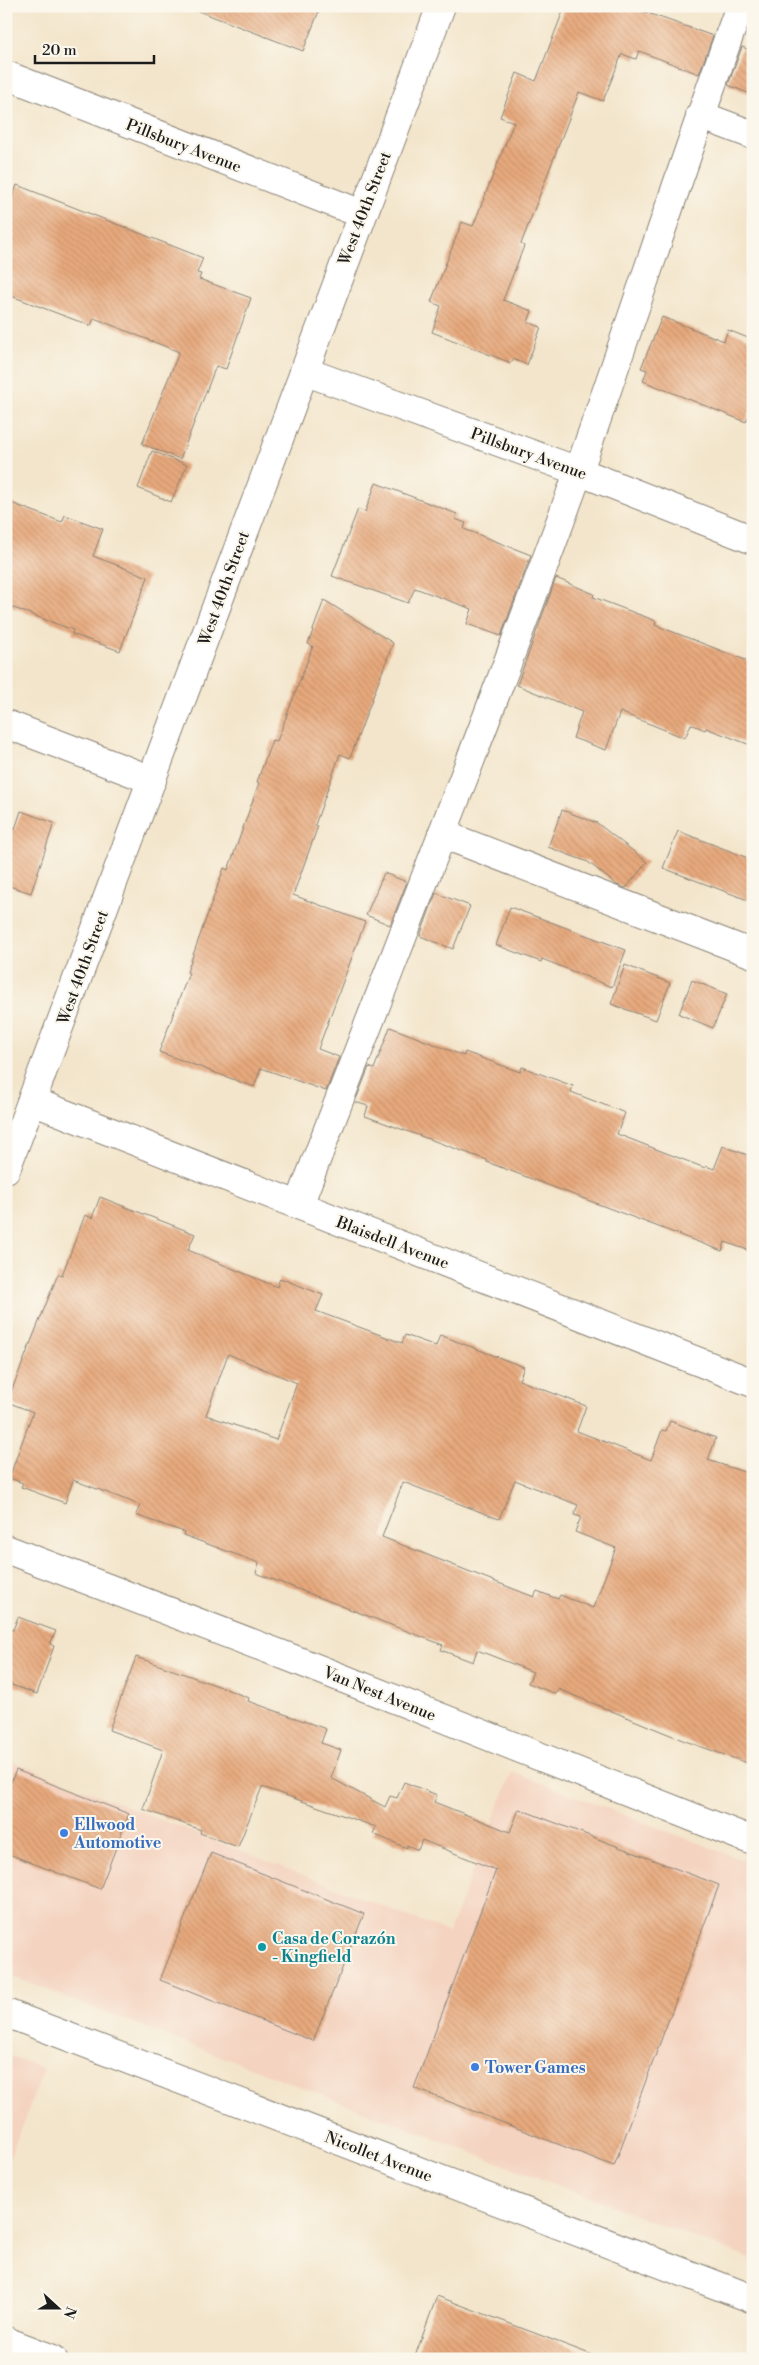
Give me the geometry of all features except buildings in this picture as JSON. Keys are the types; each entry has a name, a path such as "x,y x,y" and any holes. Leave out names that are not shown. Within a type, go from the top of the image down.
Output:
{"street":[{"name":"West 40th Street","path":"6,1169 441,6"},
{"path":"299,1205 442,834 578,471 700,114 740,6"},
{"name":"Pillsbury Avenue","path":"6,75 362,214"},
{"path":"700,114 753,135"},
{"name":"Pillsbury Avenue","path":"304,371 578,471 753,540"},
{"path":"6,724 152,780"},
{"path":"442,834 753,954"},
{"name":"Blaisdell Avenue","path":"32,1101 753,1383"},
{"name":"Van Nest Avenue","path":"6,1549 291,1658 753,1841"},
{"name":"Nicollet Avenue","path":"6,2013 753,2299"},
{"path":"6,2340 53,2359"}],"shaded area":[{"path":"6,1759 449,1932 512,1772 753,1864 753,2260 6,1974"},
{"path":"6,2054 44,2069 6,2167"}],"place":[{"name":"Ellwood Automotive","path":"64,1833"},
{"name":"Casa de Corazón - Kingfield","path":"262,1947"},
{"name":"Tower Games","path":"475,2067"}]}
